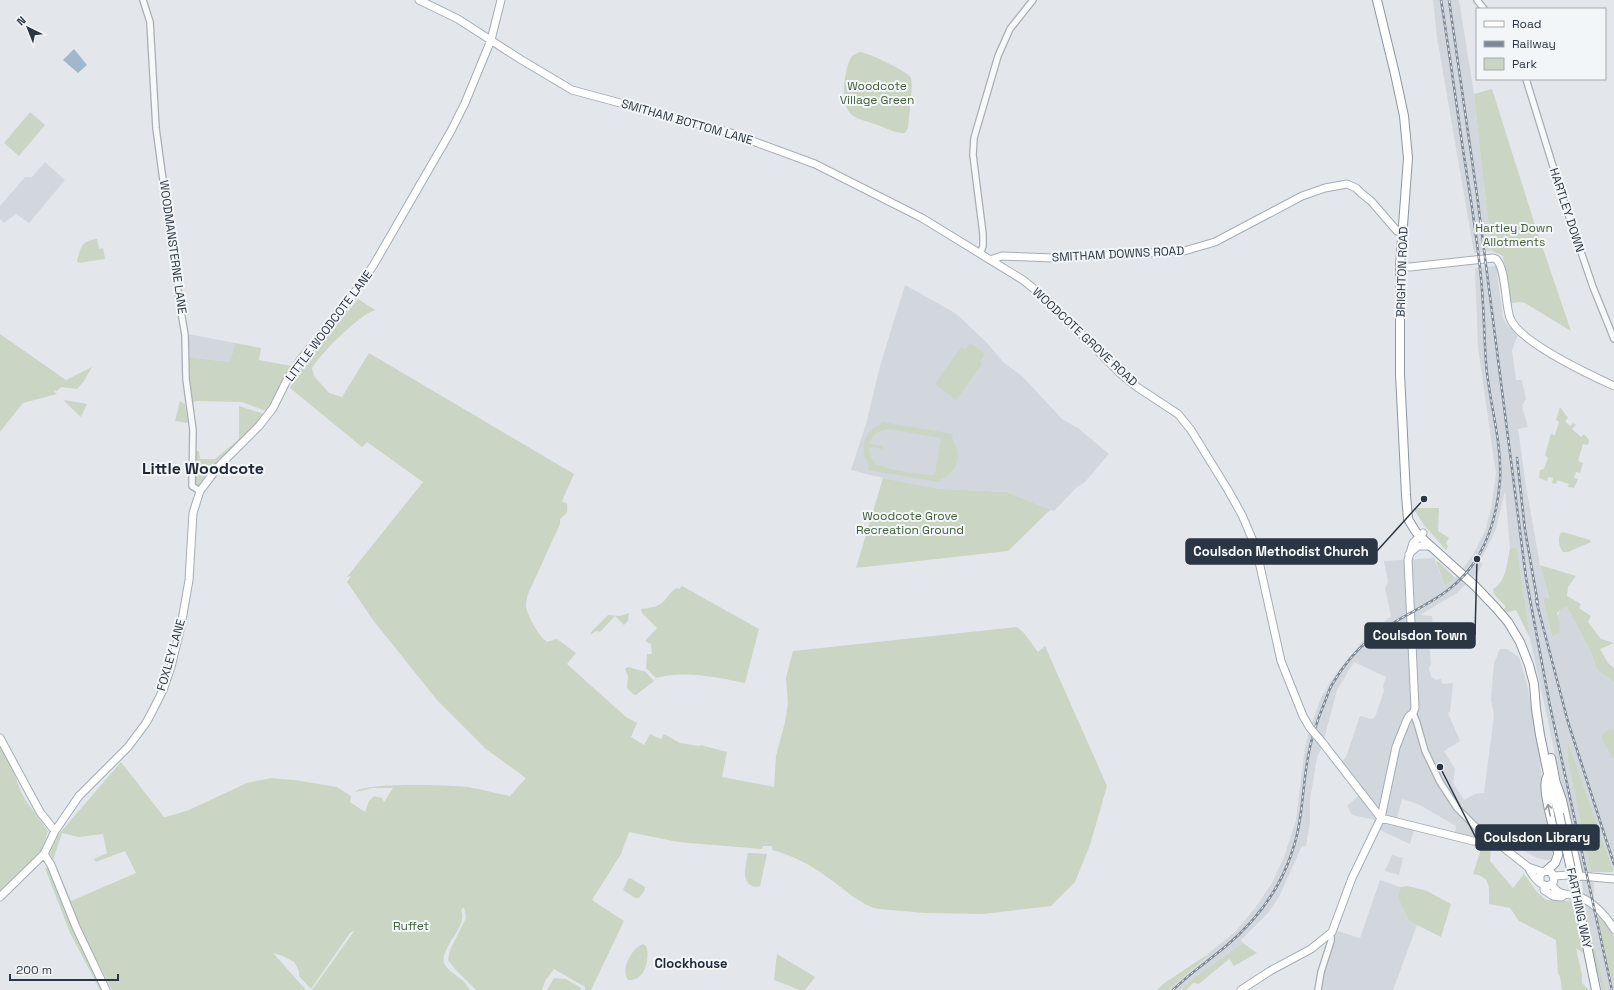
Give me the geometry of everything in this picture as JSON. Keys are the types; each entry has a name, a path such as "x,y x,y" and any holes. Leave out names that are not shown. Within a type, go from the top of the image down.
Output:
{"highway":[{"name":"BRIGHTON ROAD","path":"1377,0 1404,116 1408,158 1404,234 1400,266 1400,382 1405,487 1408,519 1412,525"},
{"name":"FARTHING WAY","path":"1408,514 1412,517 1430,546 1458,570"},
{"path":"1412,525 1422,534"},
{"name":"FARTHING WAY","path":"1422,534 1486,597 1508,622 1520,642 1529,665 1548,774 1559,814 1596,990"},
{"name":"FARTHING WAY","path":"1536,699 1541,708 1556,782 1556,802"},
{"path":"1545,872 1555,863 1558,855 1545,780 1548,774"},
{"path":"1556,782 1562,800 1579,876"}],"main road":[{"name":"SMITHAM BOTTOM LANE","path":"419,0 458,19 572,90 728,132 815,164 922,218 990,260"},
{"path":"491,40 501,0"},
{"name":"LITTLE WOODCOTE LANE","path":"193,513 200,491 218,467 259,426 273,408 288,378 301,359 344,309 373,266 458,117 491,40"},
{"name":"SMITHAM DOWNS ROAD","path":"990,260 1002,256 1053,258 1184,251 1216,242 1302,196 1325,188 1347,184 1356,188 1371,201 1397,231 1404,234"},
{"path":"1400,266 1410,267 1493,258 1496,259 1500,267 1510,318 1514,326 1553,355 1614,386"},
{"name":"WOODCOTE GROVE ROAD","path":"990,260 1023,280 1044,297 1122,374 1137,387 1172,409 1184,420 1238,506 1250,533 1259,562 1280,661 1298,704 1310,728 1380,815"},
{"name":"FOXLEY LANE","path":"44,854 55,831 79,796 119,756 137,735 153,710 162,690 174,653 187,596 193,513"},
{"name":"BRIGHTON ROAD","path":"1412,525 1410,542 1412,546"},
{"name":"BRIGHTON ROAD","path":"1413,713 1415,702 1408,560 1412,546 1422,534"},
{"path":"1409,555 1418,546 1430,546"},
{"path":"1240,990 1270,970 1311,949 1333,929 1352,878 1385,802 1391,765 1396,747 1409,716 1413,713"},
{"path":"0,738 40,812 55,831"},
{"name":"WOODCOTE GROVE ROAD","path":"1366,797 1373,803 1380,815"},
{"path":"1373,803 1380,805 1385,802"},
{"path":"1380,815 1397,822 1473,841 1484,840 1495,842 1504,847 1528,867 1536,880 1548,886 1552,884"},
{"path":"0,897 44,854 51,865 76,927 106,990"},
{"path":"1528,867 1552,873 1554,876 1579,876 1614,879"},
{"path":"1545,872 1539,878 1544,890 1553,896 1561,897 1565,895 1573,895 1587,900 1599,911 1614,929"},
{"path":"1554,876 1552,884 1556,891 1565,895"}],"street":[{"name":"WOODMANSTERNE LANE","path":"143,0 150,22 156,128 185,335 186,379 193,430 192,486 200,491"},
{"path":"980,254 983,246 983,234 973,155 974,138 998,56 1010,29 1033,0"},
{"path":"1477,0 1483,8"},
{"name":"HARTLEY DOWN","path":"1526,80 1565,205 1593,287 1614,339"},
{"name":"BRIGHTON ROAD","path":"1413,713 1418,723 1425,751 1437,777 1457,808 1482,833 1484,840"},
{"path":"1318,990 1320,972 1331,941 1329,934"}],"shaded area":[{"path":"1433,0 1459,0 1474,94 1492,251 1474,253 1437,37"},
{"path":"45,162 65,180 29,223 16,214 4,223 0,219 0,206 25,177 32,177"},
{"path":"1496,266 1503,318 1508,326 1518,334 1512,351 1516,380 1522,380 1526,399 1522,406 1528,427 1518,429 1526,486 1540,565 1549,599 1543,599 1552,636 1560,624 1558,616 1560,610 1567,607 1590,650 1598,671 1614,682 1614,730 1603,742 1614,760 1614,871 1568,746 1568,761 1594,885 1594,901 1613,990 1605,990 1585,906 1580,870 1530,638 1517,548 1510,548 1505,491 1496,529 1480,562 1483,564 1478,572 1457,593 1420,615 1432,616 1433,628 1426,632 1427,640 1429,640 1431,664 1429,668 1431,677 1435,680 1441,679 1442,684 1453,683 1450,712 1448,713 1460,741 1444,751 1455,769 1453,783 1464,800 1475,794 1484,793 1494,715 1491,700 1494,663 1500,649 1507,649 1519,657 1527,684 1540,757 1542,790 1554,847 1551,859 1547,860 1537,858 1486,824 1475,838 1455,834 1456,826 1418,804 1402,799 1397,818 1414,830 1410,844 1379,829 1375,820 1352,815 1347,806 1364,791 1342,762 1346,757 1360,716 1372,719 1375,717 1384,691 1383,686 1386,677 1354,662 1337,690 1324,739 1312,723 1321,698 1334,676 1365,638 1391,616 1385,588 1388,582 1384,561 1434,558 1445,586 1455,578 1473,555 1485,531 1491,509 1496,474 1478,347 1475,268"},
{"path":"905,285 955,313 987,343 1004,363 1022,376 1062,419 1079,429 1109,454 1085,482 1077,487 1054,511 1007,492 940,489 851,470 866,424 880,366"},
{"path":"187,334 235,343 230,362 187,357"},
{"path":"1309,732 1322,748 1317,757 1310,800 1310,823 1306,846 1302,846 1279,897 1269,912 1241,940 1243,943 1192,979 1181,990 1168,990 1206,959 1205,956 1235,932 1255,908 1272,883 1284,857 1296,820 1305,747"},
{"path":"1392,855 1403,858 1399,875 1385,871"},
{"path":"1380,880 1400,887 1398,898 1409,921 1417,925 1393,990 1318,990 1331,937 1338,931 1360,938"}],"green space":[{"name":"Woodcote Village Green","path":"859,52 871,55 887,62 911,78 912,86 908,128 905,133 895,132 861,120 852,115 848,110 844,95 845,77 852,56"},
{"name":"Hartley Down Allotments","path":"1492,89 1535,225 1571,331 1525,303 1510,303 1503,256 1492,251 1474,94"},
{"path":"30,112 45,125 19,156 4,143"},
{"path":"97,239 99,249 103,248 105,259 79,263 77,261 82,246 88,241"},
{"name":"Ruffet","path":"358,299 375,310 368,313 341,335 312,368 314,376 329,393 342,397 369,353 574,474 562,501 567,504 567,512 560,519 560,524 528,594 526,607 534,626 547,642 557,639 576,653 567,664 626,717 637,723 631,737 644,745 650,734 661,739 664,734 680,743 701,745 727,752 722,777 774,787 776,756 785,722 788,703 786,678 793,651 1017,627 1024,633 1038,652 1045,646 1107,786 1090,845 1075,882 1052,906 982,914 925,913 879,909 865,904 808,865 772,850 772,846 763,846 762,849 678,842 629,832 621,854 592,900 624,921 591,990 585,990 585,987 554,969 545,981 542,990 476,990 448,960 450,950 466,918 464,907 461,910 461,923 446,950 444,963 464,982 470,990 312,990 355,930 350,933 311,989 299,976 299,971 294,962 273,953 306,990 112,990 79,925 53,866 56,865 71,901 136,873 125,851 96,862 94,859 107,853 103,834 79,837 62,833 53,860 50,853 58,835 121,762 164,817 189,810 247,783 271,778 337,787 351,796 350,802 365,812 369,801 374,796 382,798 384,802 393,788 373,788 355,792 362,789 390,785 468,787 510,796 526,778 486,749 437,700 373,620 347,582 351,576 347,577 423,482 367,442 362,447 290,388 299,371"},
{"path":"0,334 66,380 92,367 84,381 77,389 61,387 57,391 53,390 57,394 23,403 0,432"},
{"path":"235,343 261,348 259,360 292,366 266,411 242,402 197,401 191,403 187,357 230,362"},
{"path":"970,343 985,354 980,362 982,364 956,400 935,384 961,347 965,350"},
{"path":"64,401 87,404 81,417"},
{"path":"180,401 185,404 188,423 175,421"},
{"path":"239,406 264,414 207,474 199,485 196,485 194,482 195,451 199,451 200,459 215,459 239,439"},
{"path":"1560,407 1568,418 1565,421 1570,426 1573,423 1576,425 1572,429 1581,437 1584,434 1589,440 1588,445 1583,444 1578,461 1583,463 1580,473 1576,472 1574,478 1578,479 1574,488 1568,487 1569,484 1557,480 1556,484 1552,483 1553,478 1548,477 1547,481 1539,478 1540,470 1544,469 1548,458 1545,455 1551,434 1555,435 1559,422 1556,420"},
{"path":"882,422 953,434 952,439 958,457 955,468 946,477 940,480 940,482 868,470 869,465 863,447 864,442 870,431","holes":["889,429 941,438 935,475 905,472 880,466 874,462 869,451 869,447 883,449 883,446 869,444 874,436 879,432"]},
{"name":"Woodcote Grove Recreation Ground","path":"883,478 940,489 1007,492 1054,511 1050,510 1008,551 856,568"},
{"path":"1413,508 1439,508 1438,531 1449,538 1446,543 1448,547 1446,550 1424,525"},
{"path":"1563,532 1590,540 1591,542 1568,552 1563,552 1560,548 1559,540 1561,533"},
{"path":"1510,548 1517,548 1530,638 1516,610 1505,613 1503,610 1506,607 1494,594 1493,589 1498,586 1504,576"},
{"path":"1436,561 1439,562 1455,578 1445,586"},
{"path":"1540,565 1576,576 1568,587 1567,596 1581,604 1579,608 1591,616 1588,622 1601,639 1614,643 1600,649 1608,663 1614,668 1614,682 1598,671 1590,650 1567,607 1557,613 1560,624 1559,633 1552,636 1543,599 1549,598"},
{"path":"682,586 759,629 745,683 689,674 656,678 646,668 647,654 652,654 651,644 645,641 657,628 642,613 641,609 657,606 665,600 673,590 677,588 679,589"},
{"path":"629,613 628,621 624,625 615,616 600,632 596,631 590,635 608,615 620,616"},
{"path":"628,667 646,672 654,681 636,695 633,694 627,688 628,676 625,669"},
{"path":"1610,730 1614,730 1614,760 1603,742 1602,735"},
{"path":"0,733 20,790 26,801 48,831 41,852 0,897"},
{"path":"1568,744 1614,872 1591,872 1568,761"},
{"path":"1479,845 1491,848 1490,861 1513,888 1524,874 1537,892 1546,900 1572,901 1583,953 1576,948 1582,975 1582,983 1589,990 1562,990 1558,973 1556,940 1519,921 1510,908 1489,904 1488,884 1484,878 1473,874 1481,849 1479,848"},
{"path":"748,853 767,854 760,886 757,887 748,883 746,879 745,869"},
{"path":"45,868 48,868 72,926 104,990 100,990 70,933"},
{"path":"630,878 645,887 645,890 639,898 635,898 623,890 628,879"},
{"path":"1408,886 1427,891 1451,904 1441,937 1409,921 1398,898 1400,887"},
{"path":"1585,906 1605,990 1602,990 1581,907"},
{"path":"1600,916 1614,936 1614,990 1597,918"},
{"path":"1243,943 1257,953 1234,966 1229,959 1199,984 1193,983 1186,990 1181,990 1192,979"},
{"path":"643,944 646,946 648,955 644,970 639,977 633,980 628,980 625,970 628,959 639,946"},
{"path":"777,954 815,977 805,990 800,990 774,980"},
{"path":"1205,956 1206,958 1168,990 1157,990 1163,984"},
{"path":"554,978 566,979 581,988 581,990 547,990"}],"water":[{"path":"74,49 87,65 78,73 63,60"}],"railway":[{"path":"1173,990 1225,947 1246,927 1265,904 1281,879 1296,840 1309,750 1329,690 1340,672 1354,654 1369,640 1384,629 1442,595 1455,584 1468,571 1479,555 1494,519 1500,480 1499,451 1486,363 1482,289 1473,214 1441,0"},
{"path":"1449,0 1477,195 1526,578 1550,706 1612,990"},
{"path":"1517,458 1525,530 1538,604"},
{"path":"1536,600 1568,722 1614,864"}],"place":[{"name":"Coulsdon Methodist Church","path":"1424,499"},
{"name":"Coulsdon Town","path":"1477,559"},
{"name":"Coulsdon Library","path":"1440,767"}],"district":[{"name":"Little Woodcote","path":"203,468"},
{"name":"Clockhouse","path":"691,963"}]}
